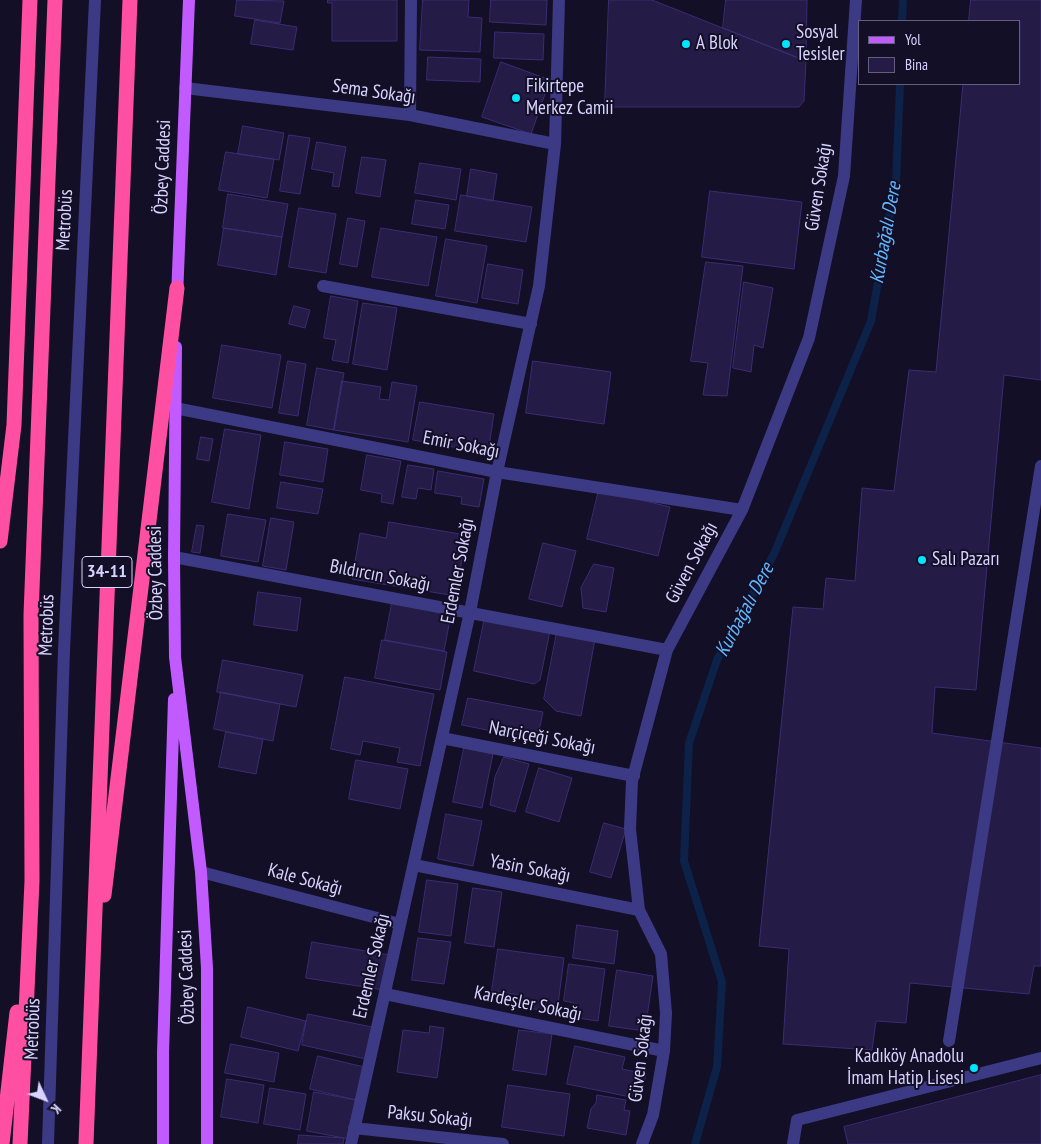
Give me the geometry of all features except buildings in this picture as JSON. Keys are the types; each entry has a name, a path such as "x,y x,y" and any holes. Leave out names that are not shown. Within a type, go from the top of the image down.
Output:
{"highway":[{"path":"0,541 14,425 30,0"},
{"path":"20,1144 32,881 32,615 55,0"},
{"name":"34-11","path":"86,1144 130,0"},
{"path":"90,1008 177,288"},
{"path":"2,1144 32,881"}],"main road":[{"name":"Özbey Caddesi","path":"189,0 177,288 174,557 176,657 201,872 207,968 207,1144"},
{"path":"163,1144 163,1052 176,657"},
{"path":"202,1144 207,1125"}],"street":[{"name":"Metrobüs","path":"86,0 88,107"},
{"name":"Metrobüs","path":"48,1144 64,650 94,0"},
{"path":"410,115 411,0"},
{"name":"Erdemler Sokağı","path":"350,1144 470,612 496,472 539,286 555,144 559,0"},
{"name":"Güven Sokağı","path":"642,1144 653,1115 664,1051 666,1013 661,954 639,910 630,829 634,776 667,650 742,510 809,338 844,176 856,0"},
{"name":"Sema Sokağı","path":"185,88 410,115 555,144"},
{"path":"323,286 531,324"},
{"name":"Emir Sokağı","path":"175,408 496,472 742,510"},
{"path":"949,1041 1041,466"},
{"name":"Bıldırcın Sokağı","path":"174,557 667,650"},
{"name":"Narçiçeği Sokağı","path":"442,738 634,776"},
{"name":"Yasin Sokağı","path":"414,865 639,910"},
{"name":"Kale Sokağı","path":"201,872 400,924"},
{"name":"Kardeşler Sokağı","path":"385,994 664,1051"},
{"path":"793,1144 797,1120 1041,1058"},
{"name":"Paksu Sokağı","path":"354,1128 503,1144"}],"waterway":[{"name":"Kurbağalı Dere","path":"902,20 903,0"},
{"name":"Kurbağalı Dere","path":"695,1144 717,1067 722,982 684,861 689,743 717,660 774,554 871,321 896,182 900,85"}],"place":[{"name":"A Blok","path":"686,44"},
{"name":"Sosyal Tesisler","path":"786,44"},
{"name":"Fikirtepe Merkez Camii","path":"516,98"},
{"name":"Salı Pazarı","path":"922,560"},
{"name":"Kadıköy Anadolu İmam Hatip Lisesi","path":"974,1068"}]}
